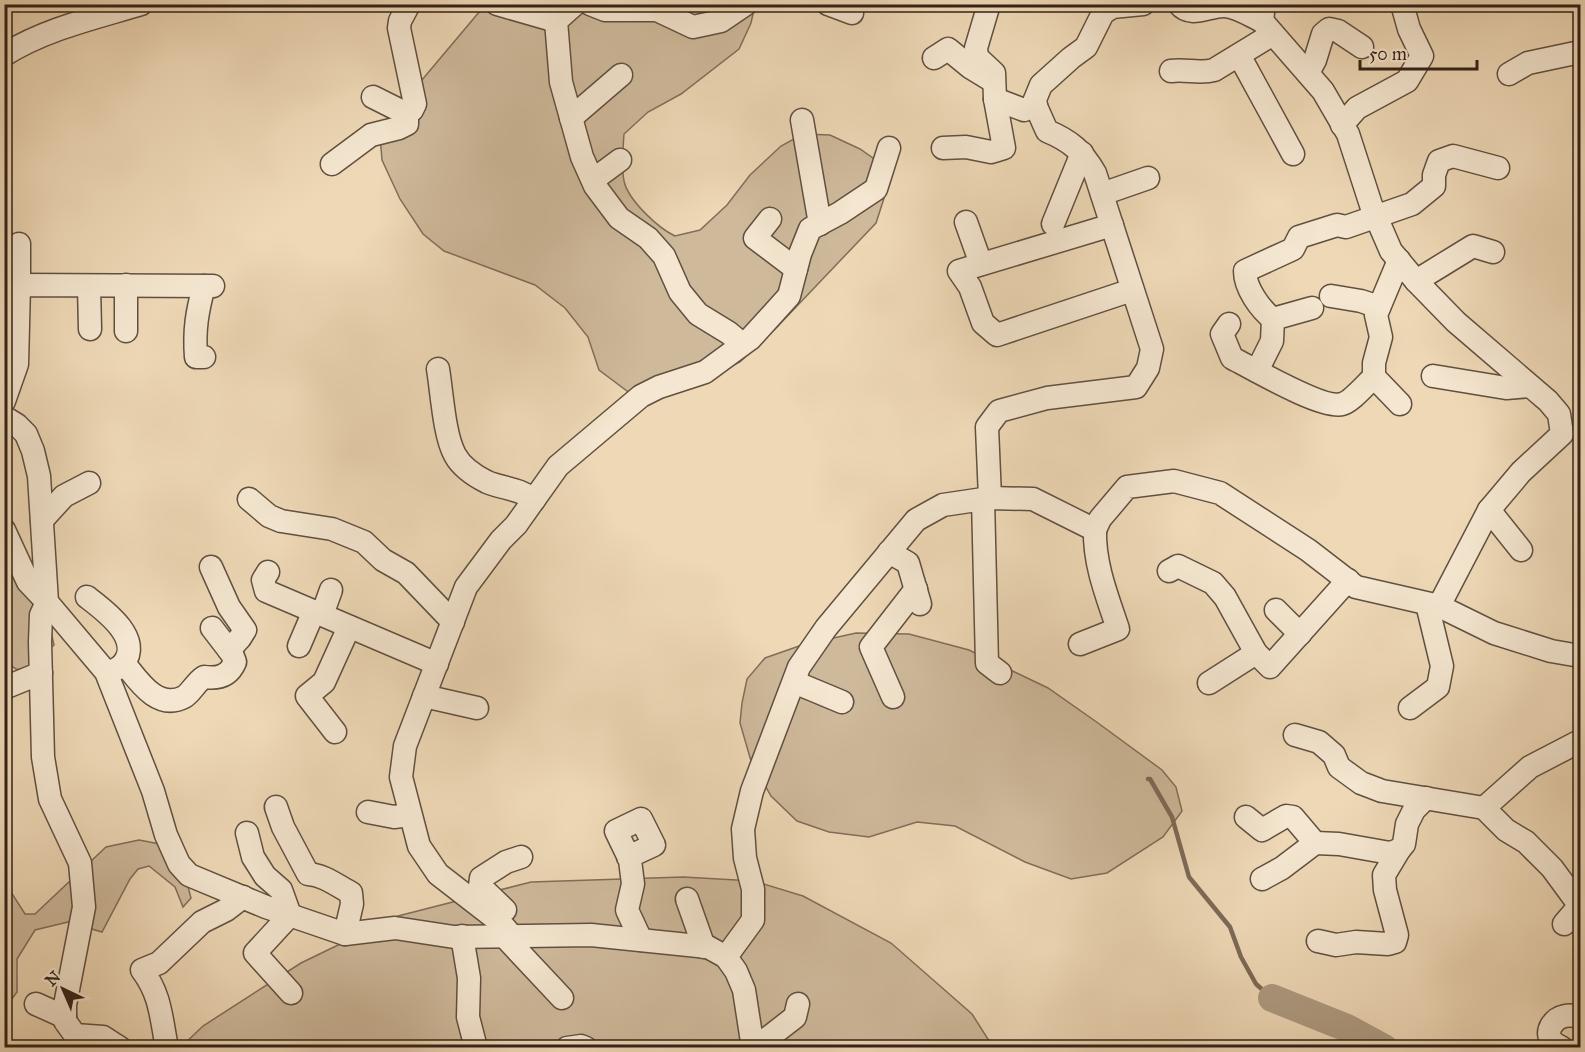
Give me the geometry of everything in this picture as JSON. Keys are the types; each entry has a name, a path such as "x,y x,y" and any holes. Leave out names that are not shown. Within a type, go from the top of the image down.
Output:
{"street":[{"path":"4,55 18,46 51,32 141,4"},
{"path":"406,114 415,104 399,28 409,4"},
{"path":"497,4 556,21"},
{"path":"556,21 575,4"},
{"path":"590,4 605,10 657,10 693,27 721,21 746,4"},
{"path":"828,4 852,13"},
{"path":"943,148 966,147 990,152 1004,148 994,74 977,57 976,48 988,4"},
{"path":"1000,673 987,663 987,427 999,411 1047,398 1136,387 1148,368 1152,349 1095,173 1082,153 1066,139 1047,131 1034,102 1041,85 1086,47 1103,13 1112,7 1143,4"},
{"path":"1179,4 1182,9 1195,12 1225,6 1267,20 1323,91 1348,134 1377,218 1391,250 1416,281 1456,322 1530,386 1559,414 1571,432 1521,472 1489,510 1433,605 1442,666 1438,687 1410,708"},
{"path":"1342,124 1357,108 1407,81 1422,56 1409,29 1402,4"},
{"path":"1171,71 1180,69 1205,73 1214,70 1239,55 1267,20"},
{"path":"556,21 561,82 582,157 593,180 619,218 648,238 664,256 680,292 698,314 742,344"},
{"path":"1308,73 1315,60 1323,34 1329,29 1338,31 1362,47"},
{"path":"934,58 948,49 995,90 1024,110 1036,105"},
{"path":"1524,71 1581,52"},
{"path":"1239,55 1293,154"},
{"path":"571,118 621,75"},
{"path":"373,97 406,114"},
{"path":"332,164 371,135 407,124 406,114"},
{"path":"802,120 820,224"},
{"path":"562,999 506,932 438,874 419,846 401,777 405,746 424,696 466,587 501,540 516,525 558,466 641,396 659,387 705,372 750,339 789,296 800,254 810,229 840,213 876,189 889,148"},
{"path":"1053,224 1082,153"},
{"path":"1273,319 1262,310 1245,278 1245,271 1293,249 1299,237 1338,225 1346,227 1377,218 1412,204 1434,186 1434,175 1439,161 1453,156 1498,168"},
{"path":"593,180 620,160"},
{"path":"1102,194 1148,178"},
{"path":"770,219 755,238 796,269"},
{"path":"966,222 981,264"},
{"path":"1112,225 959,271 970,287 983,323 997,335 1132,290"},
{"path":"4,401 16,364 11,346 19,285 19,244"},
{"path":"1416,281 1473,246 1493,252"},
{"path":"1399,260 1376,315 1381,337 1374,363 1374,377 1400,404"},
{"path":"19,285 209,286 197,313 194,331 196,357 204,357"},
{"path":"126,285 126,331"},
{"path":"89,286 90,328"},
{"path":"1273,319 1322,302 1361,301 1379,307"},
{"path":"1257,371 1272,341 1273,319"},
{"path":"1228,324 1222,334 1232,358 1294,390 1333,406 1344,404 1374,377"},
{"path":"438,369 449,434 455,455 467,470 488,482 524,492 534,500"},
{"path":"1433,376 1506,388 1530,386"},
{"path":"4,417 26,434 39,476 47,602 41,615 43,757 50,799 80,863 84,907 65,1005 71,1033"},
{"path":"1080,644 1118,629 1099,571 1095,548 1095,530 1100,519 1127,487 1174,481 1220,494 1308,550 1356,587 1433,605 1494,633 1551,651 1581,656"},
{"path":"42,520 64,496 89,483"},
{"path":"249,499 269,516 281,521 332,529 364,542 383,560 406,573 453,622"},
{"path":"726,957 753,920 753,889 746,858 743,829 752,791 799,667 826,628 916,520 943,506 987,499 1033,499 1095,530"},
{"path":"1489,510 1521,550"},
{"path":"4,530 28,582 116,669 160,699 174,700 186,696 196,682 204,677 214,679 232,670 236,662 212,628"},
{"path":"889,552 908,563 918,598 871,647 893,697"},
{"path":"1169,571 1178,566 1213,583 1225,597 1257,653 1270,667 1348,580"},
{"path":"211,567 229,607 245,630 229,650"},
{"path":"268,572 263,580 266,591 437,664"},
{"path":"299,646 331,590"},
{"path":"87,597 115,619 124,633 129,647 116,669 127,722 163,795 166,835 179,864 189,874 243,897 345,934 395,928 462,936 506,932 591,935 704,947 726,957 736,971 744,990 754,1047 795,1017 798,1004"},
{"path":"1276,610 1299,634"},
{"path":"335,732 307,696 324,682 350,627"},
{"path":"1209,683 1257,653"},
{"path":"4,688 41,673"},
{"path":"794,682 842,702"},
{"path":"424,696 477,708"},
{"path":"1295,735 1319,742 1334,755 1339,767 1361,783 1382,792 1484,808 1506,830 1526,842 1552,868 1577,902 1576,910 1564,924"},
{"path":"1484,808 1530,767 1581,741"},
{"path":"1318,941 1336,945 1356,942 1389,944 1395,942 1397,935 1385,890 1384,875 1404,844 1407,824 1414,810 1426,798"},
{"path":"276,807 283,827 308,874 322,875 333,884 351,892 345,934"},
{"path":"368,812 394,817 410,815"},
{"path":"1246,817 1262,830 1286,816 1293,817 1315,843"},
{"path":"247,833 253,857 265,876 281,890 290,915"},
{"path":"1262,879 1282,868 1315,843 1339,844 1390,853 1399,850"},
{"path":"628,856 633,884 627,910 641,940"},
{"path":"506,932 507,912 480,886 480,878 506,862 520,857"},
{"path":"167,1047 157,995 152,983 142,970 159,963 202,922 226,910 243,897"},
{"path":"687,899 704,947"},
{"path":"290,915 255,952 291,993"},
{"path":"462,936 469,978 468,1017 476,1047"},
{"path":"36,1004 71,1033 103,1037 120,1047"},
{"path":"1552,1046 1549,1034 1551,1025 1557,1019 1567,1015 1581,1017"},
{"path":"567,1047 586,1047"}],"shaded area":[{"path":"485,5 755,5 751,23 739,49 681,94 648,112 624,134 622,157 624,181 631,196 652,220 675,236 700,230 727,205 750,175 781,146 803,134 830,135 860,149 880,163 888,186 876,223 777,327 740,362 698,383 631,394 599,370 588,337 565,308 535,285 444,251 423,234 400,199 382,160 380,136 390,118"},
{"path":"5,558 47,613 54,645 27,670 16,669 5,661"},
{"path":"856,633 909,634 969,650 1048,688 1162,770 1176,787 1182,811 1163,837 1107,873 1071,879 1025,862 955,826 917,822 869,837 829,832 797,821 771,796 751,761 740,723 747,679 765,658 802,645"},
{"path":"139,840 160,844 186,879 191,898 183,907 175,887 149,866 138,869 130,879 102,932 68,922 35,930 17,959 17,992 5,1008 4,881 25,914 35,914 106,847"},
{"path":"683,877 754,881 803,896 891,943 972,1014 993,1047 180,1048 203,1026 301,963 398,916 531,882"}],"waterway":[{"path":"1148,779 1172,817 1189,877 1230,927 1241,957 1256,984 1272,998"},
{"path":"1272,998 1347,1028 1384,1048"}]}
